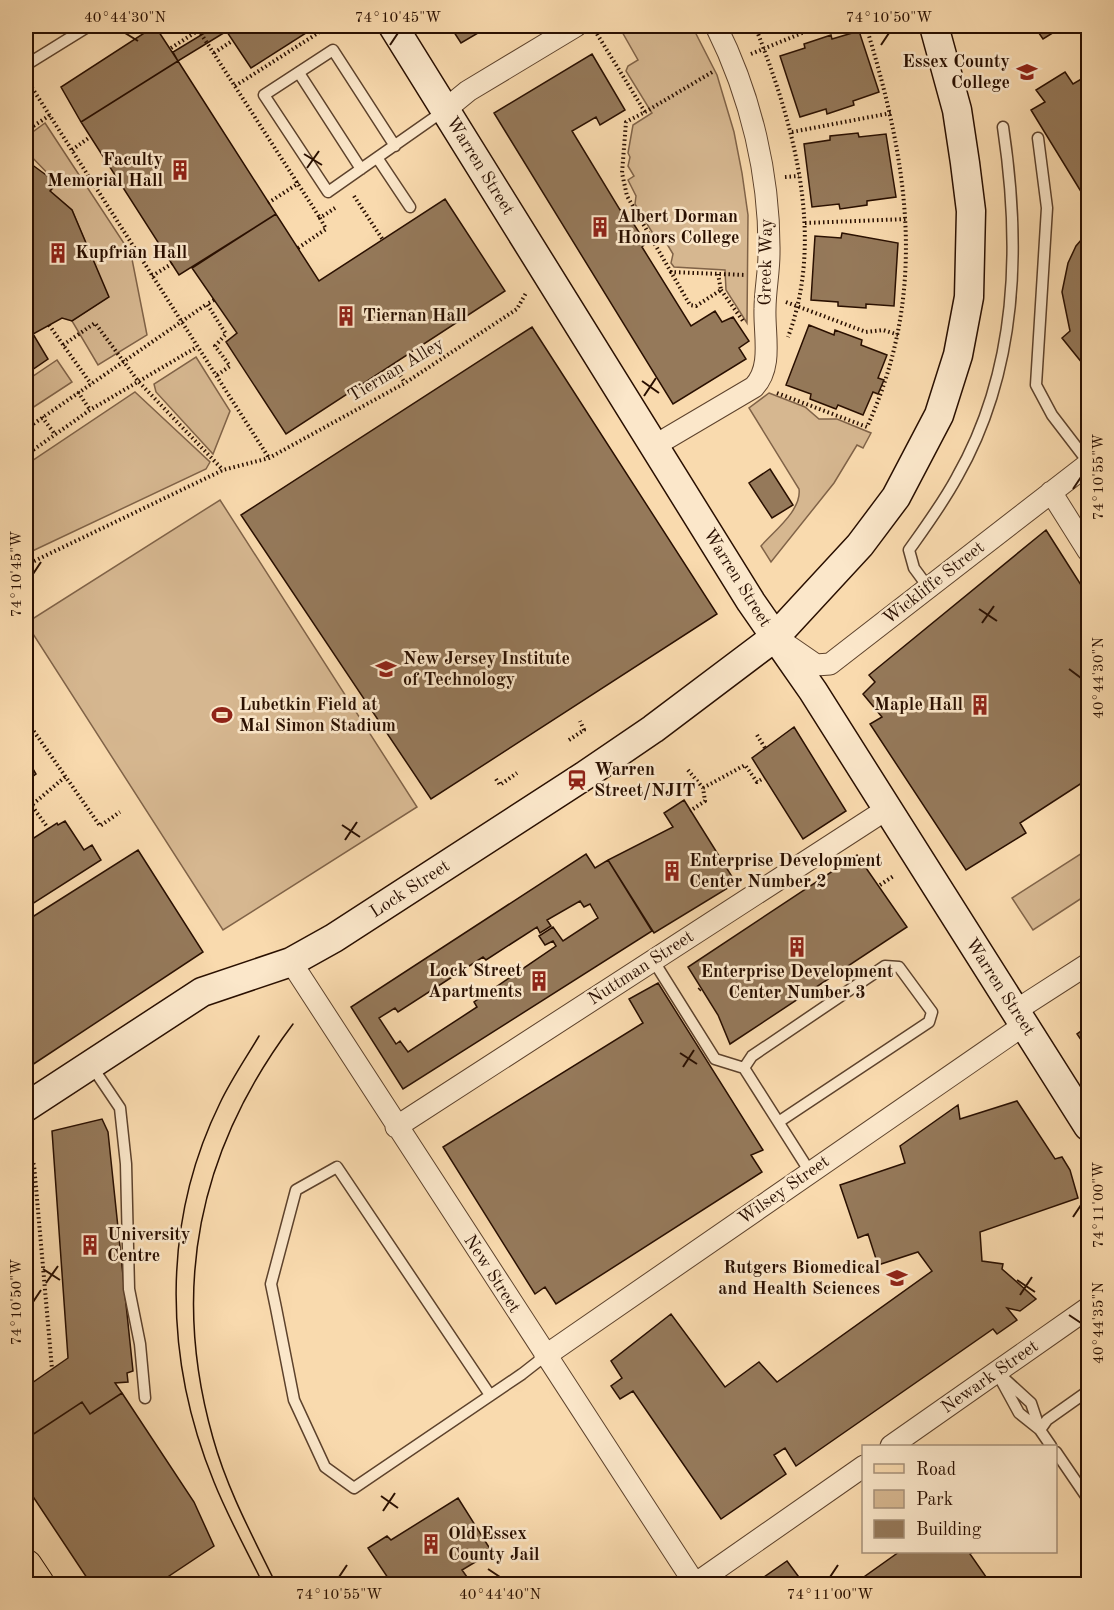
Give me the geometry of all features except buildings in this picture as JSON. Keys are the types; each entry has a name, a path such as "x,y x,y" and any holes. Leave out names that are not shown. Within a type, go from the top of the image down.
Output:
{"main road":[{"name":"Warren Street","path":"393,26 654,446 775,637 813,691 1089,1126"},
{"name":"Lock Street","path":"26,1107 202,992 291,962 334,938 594,770 653,729 775,637 860,545 896,497 939,414 958,355 969,297 970,211 957,110 934,26"}],"street":[{"path":"446,109 468,91 576,26"},
{"name":"Greek Way","path":"654,446 754,387 762,379 766,367 765,308 769,256 766,201 758,143 733,61 716,26"},
{"name":"Wickliffe Street","path":"775,637 816,665 830,664 1089,463"},
{"path":"1051,492 1089,550"},
{"name":"Nuttman Street","path":"396,1127 887,809"},
{"name":"New Street","path":"291,962 396,1127 695,1584"},
{"name":"Wilsey Street","path":"545,1356 810,1172 1020,1018 1089,964"},
{"name":"Newark Street","path":"892,1445 1089,1308"},
{"path":"695,1584 862,1467"}],"lane":[{"path":"26,64 89,26"},
{"path":"395,146 333,50 264,95 328,192 378,159 446,109"},
{"path":"298,73 361,169"},
{"path":"928,587 914,568 909,550 942,501 968,456 996,378 1010,314 1015,234 1010,173 1003,127"},
{"path":"1038,138 1047,208 1036,385 1052,415 1089,463"},
{"path":"378,159 410,207"},
{"path":"653,960 715,1059 744,1068 780,1121 810,1172"},
{"path":"744,1068 752,1056 885,966 899,967 932,1012 929,1022 780,1121"},
{"path":"91,1064 120,1108 126,1164 129,1289 140,1344 145,1398"},
{"path":"490,1395 337,1167 296,1190 271,1284 294,1400 325,1467 354,1488 490,1395 545,1356"},
{"path":"997,1372 1019,1413 1040,1430 1051,1445"},
{"path":"1040,1430 1047,1420 1089,1391"},
{"path":"1057,1453 1089,1499"}],"path":[{"path":"235,86 329,26"},
{"path":"592,26 645,112"},
{"path":"721,290 696,306 690,305 669,272 627,196 622,173 626,122 733,61 819,26"},
{"path":"769,388 778,394 867,427 883,394 900,334 907,219 891,112 866,26"},
{"path":"171,48 198,28 320,218 326,229 298,248"},
{"path":"214,53 232,41"},
{"path":"26,78 269,458"},
{"path":"792,132 891,112"},
{"path":"26,131 50,115"},
{"path":"72,150 90,136"},
{"path":"268,202 315,172"},
{"path":"345,201 388,174"},
{"path":"354,196 383,240"},
{"path":"320,218 337,207"},
{"path":"805,223 907,219"},
{"path":"152,276 173,263"},
{"path":"669,272 754,276"},
{"path":"718,274 721,290 746,326"},
{"name":"Tiernan Alley","path":"26,565 223,470 269,458 405,383 517,309 526,293"},
{"path":"26,429 214,300"},
{"path":"784,302 866,332 883,330 900,334"},
{"path":"207,304 226,334 215,346 230,366 216,376"},
{"path":"63,345 95,322 138,381 223,470"},
{"path":"49,325 91,384"},
{"path":"26,455 54,433 90,410 197,347"},
{"path":"393,364 405,383"},
{"path":"78,392 90,410"},
{"path":"42,417 54,433"},
{"path":"26,720 100,826 120,812"},
{"path":"568,740 584,730 580,721"},
{"path":"757,735 765,748"},
{"path":"703,788 745,765 757,782 764,778"},
{"path":"688,770 703,788 705,801 690,811"},
{"path":"496,779 500,785 517,773"},
{"path":"26,810 64,777"},
{"path":"32,806 48,828"},
{"path":"880,885 896,875"},
{"path":"26,1147 34,1165 52,1369"}],"green space":[{"path":"628,26 692,26 717,75 734,132 748,215 747,323 726,290 725,270 674,267 671,263 673,254 664,239 655,237 635,204 636,196 628,180 634,176 628,166 633,125 652,113 626,71 628,66 638,60 621,30"},
{"path":"45,123 131,254 147,335 98,365 72,321 108,297 72,210 50,191 57,183 26,151 26,137"},
{"path":"196,357 230,411 213,454 156,392 154,384"},
{"path":"57,360 72,382 26,412 26,381"},
{"path":"135,392 210,462 206,469 26,554 26,465"},
{"path":"769,393 805,407 819,419 837,419 871,433 863,448 857,445 834,483 771,562 761,546 792,512 799,497 799,489 749,408"},
{"name":"Lubetkin Field at Mal Simon Stadium","path":"220,500 417,807 223,930 26,623"},
{"path":"1082,853 1088,864 1088,894 1033,930 1012,898"}],"tram line":[{"path":"276,1584 233,1494 213,1438 200,1382 194,1327 195,1274 202,1221 215,1170 235,1120 261,1071 293,1024"},
{"path":"259,1036 224,1094 201,1149 187,1196 179,1243 176,1292 178,1340 197,1436 219,1495 263,1584"}],"place":[{"name":"Essex County College","path":"1027,72"},
{"name":"Faculty Memorial Hall","path":"180,170"},
{"name":"Albert Dorman Honors College","path":"600,227"},
{"name":"Kupfrian Hall","path":"58,253"},
{"name":"Tiernan Hall","path":"346,316"},
{"name":"New Jersey Institute of Technology","path":"386,669"},
{"name":"Maple Hall","path":"980,705"},
{"name":"Lubetkin Field at Mal Simon Stadium","path":"222,715"},
{"name":"Warren Street/NJIT","path":"577,780"},
{"name":"Enterprise Development Center Number 2","path":"672,871"},
{"name":"Enterprise Development Center Number 3","path":"797,947"},
{"name":"Lock Street Apartments","path":"539,981"},
{"name":"University Centre","path":"90,1245"},
{"name":"Rutgers Biomedical and Health Sciences","path":"897,1278"},
{"name":"Old Essex County Jail","path":"431,1544"}]}
